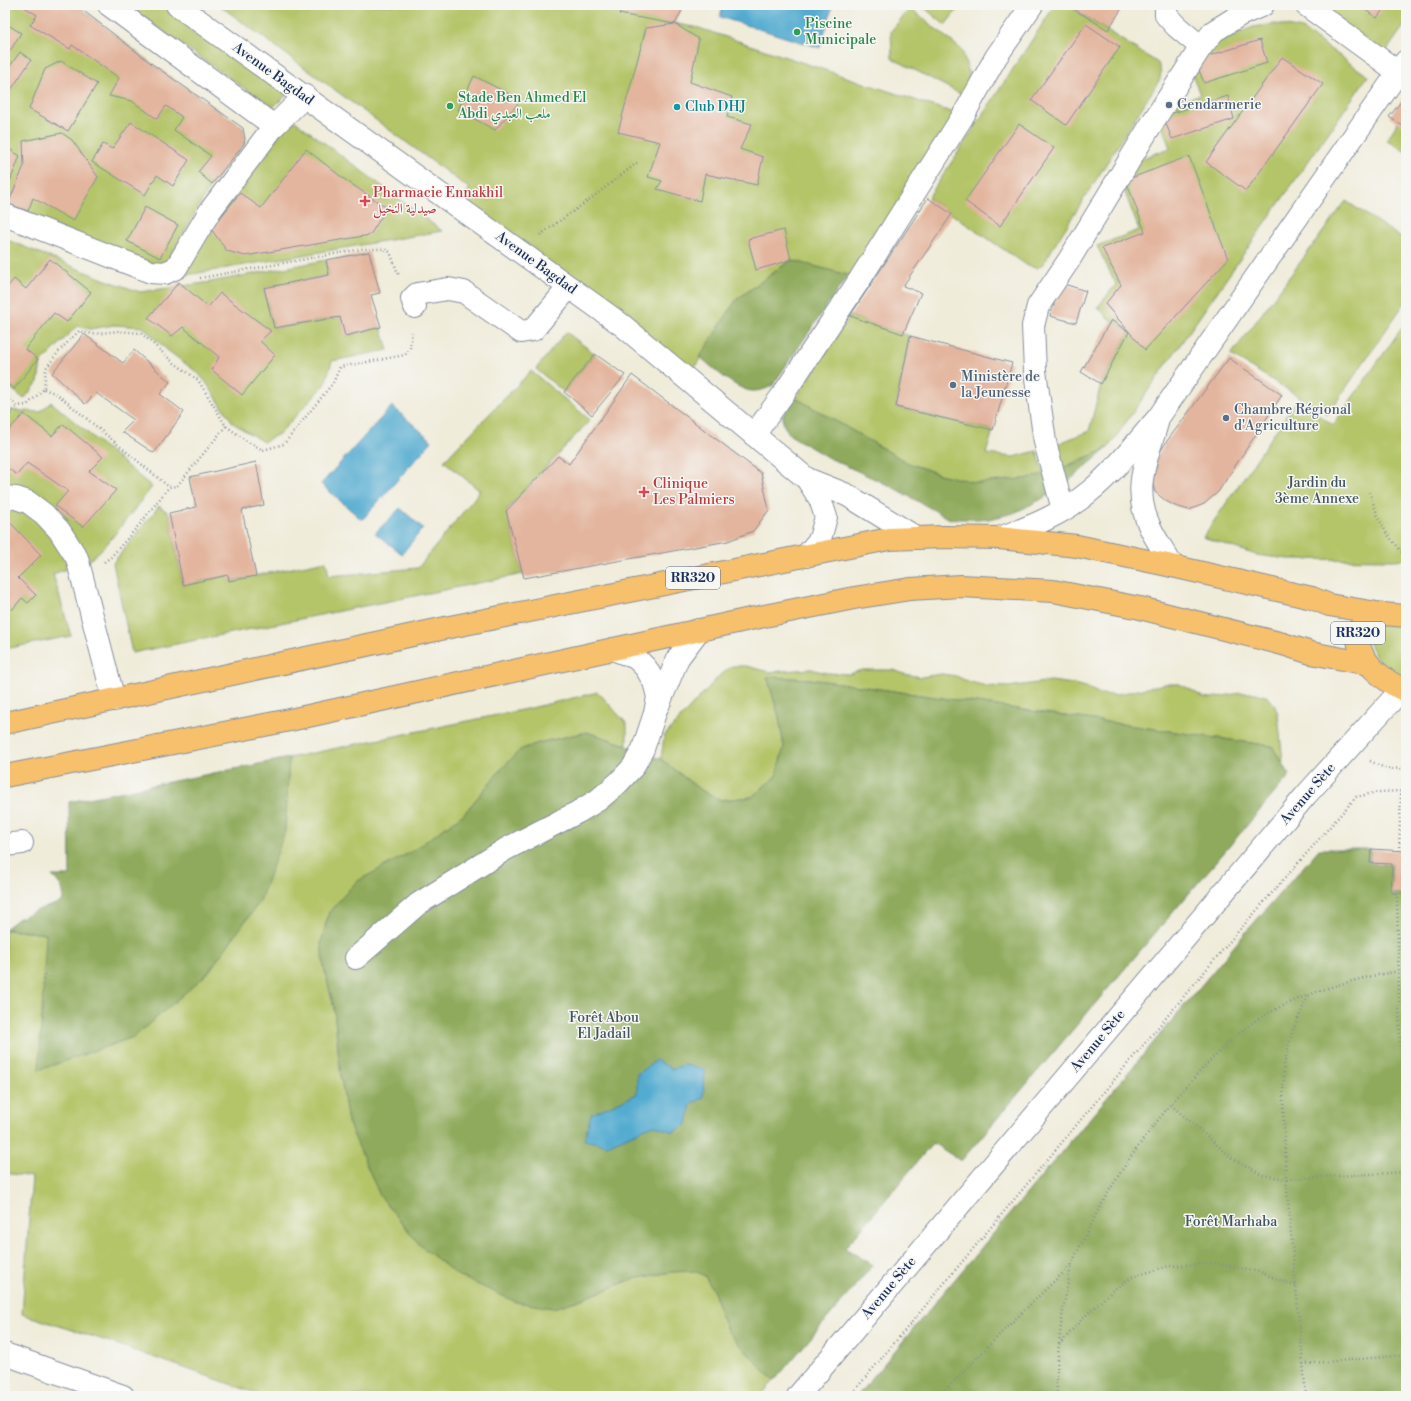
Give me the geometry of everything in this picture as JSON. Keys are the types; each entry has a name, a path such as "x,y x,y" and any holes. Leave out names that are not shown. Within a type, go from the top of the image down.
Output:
{"highway":[{"name":"RR320","path":"5,723 450,627 889,539 999,538 1077,546 1312,598 1329,605 1383,614 1406,616"},
{"name":"RR320","path":"5,776 290,720 699,630 854,598 910,589 961,586 1053,591 1140,608 1283,644 1311,653 1369,664"},
{"name":"RR320","path":"1383,614 1367,619 1360,627 1358,632 1359,645 1369,664 1380,674 1404,690"}],"street":[{"path":"109,5 274,126"},
{"name":"Avenue Bagdad","path":"176,5 305,96 622,325 807,479"},
{"path":"754,435 784,393 860,279 963,116 996,57 1032,5"},
{"path":"1166,5 1166,15 1176,26 1201,47"},
{"path":"1063,510 1046,442 1035,371 1033,326 1038,306 1069,260 1161,108 1201,47 1214,31 1240,15 1263,5"},
{"path":"999,538 1036,524 1063,510 1089,492 1100,482 1158,418 1402,66 1306,5"},
{"path":"5,215 151,272 165,273 176,268 210,211 274,126 305,96"},
{"path":"414,303 416,294 448,289 464,292 521,332 533,330 569,287"},
{"path":"1158,418 1143,472 1141,499 1149,525 1172,566"},
{"path":"807,479 847,495 916,538"},
{"path":"806,556 820,539 826,517 820,499 807,479"},
{"path":"5,497 16,498 28,502 44,514 59,530 77,558 114,700"},
{"path":"356,958 418,904 506,849 578,812 603,796 618,784 633,767 643,749 655,714 678,658 699,630"},
{"path":"613,649 636,658 646,668 654,682 658,697 655,714"},
{"name":"Avenue Sète","path":"798,1396 1306,795 1404,690"},
{"path":"5,1354 123,1396"}],"path":[{"path":"519,251 638,162"},
{"path":"5,420 17,406 27,405 44,390 46,368 60,350 79,331 93,334 119,330 141,333 173,362 198,380 226,426 262,450 284,444 333,383 340,367 405,355 410,349 414,303 402,285 390,252 384,249 362,249 194,280"},
{"path":"44,390 57,394 169,487"},
{"path":"5,394 17,406"},
{"path":"80,571 94,568 111,557 140,524 169,487 177,486 226,426"},
{"path":"1369,492 1378,518 1387,534 1406,557"},
{"path":"1346,751 1387,769 1406,768"},
{"path":"850,1396 1231,940 1356,797 1377,792 1406,792"},
{"path":"1399,851 1401,792"},
{"path":"1397,893 1400,1042 1406,1133"},
{"path":"1053,1396 1057,1394 1059,1345 1072,1263 1095,1215 1130,1156 1171,1105 1227,1044 1260,1018 1308,995 1340,984 1406,970"},
{"path":"1306,1396 1286,1179 1283,1100 1284,1065 1292,1032 1308,995"},
{"path":"1171,1105 1232,1158 1262,1175 1286,1179 1406,1172"},
{"path":"940,1396 1072,1263"},
{"path":"1059,1345 1082,1319 1113,1290 1132,1277 1169,1266 1215,1263 1259,1272 1296,1286"},
{"path":"1303,1364 1406,1355"}],"green space":[{"path":"5,5 76,5 155,66 243,128 245,139 244,144 212,184 168,260 161,264 153,264 5,207"},
{"path":"126,5 164,5 289,93 272,108"},
{"path":"219,5 605,5 603,10 699,28 963,116 860,279 791,260 736,300 690,375 462,198 470,189"},
{"path":"921,5 961,5 945,25"},
{"path":"1055,5 1067,5 1158,63 1161,72 1160,79 1042,265 1037,268 1028,266 928,198"},
{"path":"1316,5 1406,5 1406,23 1385,53"},
{"path":"910,8 962,50 968,71 972,100 892,58 891,31"},
{"path":"1276,24 1302,29 1368,76 1108,448 1062,468 1055,445 1089,431 1101,384 1129,332 1107,317 1098,307 1116,284 1097,246 1139,230 1121,182 1132,162 1170,148 1159,118 1166,106 1200,95 1190,68 1207,48 1230,36 1253,27"},
{"path":"295,121 442,231 175,277 280,133"},
{"path":"1398,122 1406,128 1406,152 1387,140"},
{"path":"1346,201 1406,241 1406,301 1328,414 1231,355"},
{"path":"5,239 103,279 140,292 211,282 326,260 329,275 264,288 274,328 340,317 346,336 381,327 388,350 332,361 325,384 279,434 263,442 233,423 198,373 167,350 143,327 114,325 90,329 77,326 41,363 38,382 24,399 5,383"},
{"path":"791,260 848,275 772,386 758,391 740,388 700,357 736,300"},
{"path":"850,316 910,336 896,407 993,430 986,454 1013,457 1037,451 1044,474 1031,478 978,484 939,474 908,463 796,398"},
{"name":"Jardin du 3ème Annexe","path":"1406,322 1406,559 1288,559 1256,555 1203,537 1297,400 1333,425"},
{"path":"566,332 595,354 564,392 536,369"},
{"path":"531,371 590,420 506,510 523,574 132,653 113,563 159,506 169,513 183,585 228,575 230,581 326,561 329,576 418,568 480,491 444,461"},
{"path":"796,398 908,463 939,474 978,483 1031,478 1070,465 1108,448 1065,484 1040,500 1014,513 989,519 950,519 892,487 827,457 790,435 783,424 783,415"},
{"path":"51,402 152,487 107,544 90,560 53,574 71,636 5,649 5,410 40,412"},
{"path":"1406,616 1406,691 1388,680 1360,627"},
{"path":"732,666 746,666 769,672 811,669 826,673 849,674 862,670 894,670 904,674 921,677 942,674 956,676 967,681 986,686 1009,687 1051,681 1086,687 1100,694 1115,695 1164,684 1179,684 1202,697 1212,698 1240,693 1256,693 1268,697 1274,704 1278,714 1283,763 1272,746 811,679 768,677 779,717 784,747 776,776 752,797 721,800 699,789 661,759 664,736 721,674"},
{"name":"Forêt Abou El Jadail","path":"767,677 811,679 1272,746 1290,775 961,1161 933,1143 845,1248 873,1265 774,1381 728,1332 720,1314 715,1294 705,1276 695,1271 671,1272 633,1279 582,1299 553,1308 516,1302 457,1275 420,1245 380,1196 348,1122 341,1078 334,1008 324,968 321,943 329,912 356,882 414,850 464,814 502,768 520,750 538,743 587,732 661,759 699,789 721,800 752,797 776,776 784,747 779,717"},
{"path":"598,692 627,724 627,745 587,732 538,743 520,750 502,768 464,814 329,912 321,943 324,965 334,1008 341,1078 348,1122 553,1308 582,1299 633,1279 671,1272 695,1270 705,1276 715,1294 720,1314 728,1332 774,1381 760,1396 264,1396 113,1343 22,1314 32,1177 5,1173 5,930 46,934 285,831 289,758 531,708"},
{"path":"289,758 285,831 260,901 207,974 134,1037 39,1070 46,934 5,929 18,919 35,911 62,902 63,891 52,876 70,876 69,802"},
{"name":"Forêt Marhaba","path":"1319,849 1371,849 1370,863 1392,864 1391,893 1406,893 1406,1396 857,1396 1246,932"}],"water":[{"name":"Piscine Municipale","path":"723,5 833,5 820,48 720,17"},
{"path":"392,406 432,441 362,520 321,484"},
{"path":"400,508 423,528 402,554 375,533"},
{"path":"656,1060 672,1069 684,1065 705,1069 703,1098 691,1104 687,1124 673,1132 653,1125 607,1145 584,1140 591,1114 637,1094 637,1074"}],"building":[{"path":"21,5 76,5 155,66 243,128 245,139 244,144 212,184 198,172 211,156 174,130 182,117 166,106 157,119 132,101 109,96 119,78 72,45 70,49 30,25 37,15"},
{"path":"623,5 676,5 683,8 675,24 619,14"},
{"path":"1067,5 1124,5 1108,30"},
{"path":"1358,5 1386,5 1377,18"},
{"path":"5,23 21,33 5,59"},
{"name":"Club DHJ","path":"675,24 699,39 690,82 732,97 727,117 752,124 740,149 763,157 757,185 705,174 700,201 657,189 662,181 648,177 660,142 618,132 646,28"},
{"path":"1086,24 1120,47 1066,125 1031,100"},
{"path":"1260,40 1267,63 1204,83 1195,60"},
{"path":"20,52 31,60 5,99 5,73"},
{"path":"1282,57 1323,84 1246,191 1206,162"},
{"path":"61,61 97,84 68,131 29,109 45,69"},
{"path":"474,76 521,100 495,130 458,110"},
{"path":"1406,95 1406,128 1389,117"},
{"path":"1228,96 1234,119 1172,139 1163,116"},
{"path":"131,122 189,160 173,186 157,175 145,195 92,162 103,144 112,149"},
{"path":"1019,124 1054,148 1000,226 965,201"},
{"path":"62,133 72,140 98,177 73,221 33,198 28,211 8,204 24,166 23,141"},
{"path":"5,146 20,156 5,194"},
{"path":"306,149 344,179 387,208 370,235 245,256 227,251 211,229 240,193 261,208"},
{"path":"1189,156 1228,259 1145,350 1105,304 1121,285 1102,248 1145,232 1126,180"},
{"path":"928,198 952,214 903,286 921,293 903,334 850,316"},
{"path":"145,207 178,225 160,258 127,241"},
{"path":"784,230 791,260 756,270 748,239"},
{"path":"369,252 380,293 371,295 381,327 345,336 340,317 274,328 264,288 329,275 326,260"},
{"path":"50,259 91,292 67,322 54,313 25,349 38,359 14,389 5,382 5,290 14,279 26,289"},
{"path":"179,282 208,307 220,293 271,331 260,341 275,355 242,395 212,370 219,357 183,327 172,336 148,318"},
{"path":"1061,283 1086,291 1076,323 1050,316"},
{"path":"1111,320 1129,332 1101,384 1081,372"},
{"path":"84,334 123,363 134,350 170,382 160,394 184,412 154,453 122,432 134,420 96,393 85,404 52,373"},
{"name":"Ministère de la Jeunesse","path":"910,336 1012,363 993,430 896,407"},
{"path":"595,354 625,375 592,415 564,392"},
{"name":"Chambre Régional d'Agriculture","path":"1229,358 1282,395 1218,492 1204,504 1189,510 1175,506 1155,492 1152,481 1151,466 1167,441"},
{"name":"Clinique Les Palmiers","path":"632,375 761,473 769,510 753,531 728,541 524,578 506,511 558,456 569,464"},
{"path":"24,414 52,436 63,424 103,457 89,471 116,490 83,527 55,506 68,491 27,463 17,475 5,466 5,434"},
{"path":"256,462 264,505 242,510 256,576 229,581 228,575 183,585 169,513 196,507 190,477"},
{"path":"7,519 41,555 18,578 36,595 28,603 22,598 12,610 7,606 5,608 5,521"},
{"path":"1371,849 1406,851 1406,893 1391,893 1392,864 1370,863"}],"place":[{"name":"Piscine Municipale","path":"797,32"},
{"name":"Gendarmerie","path":"1169,105"},
{"name":"Stade Ben Ahmed El Abdi ملعب العبدي","path":"450,106"},
{"name":"Club DHJ","path":"677,107"},
{"name":"Pharmacie Ennakhil صيدلية النخيل","path":"365,201"},
{"name":"Ministère de la Jeunesse","path":"953,385"},
{"name":"Chambre Régional d'Agriculture","path":"1226,418"},
{"name":"Clinique Les Palmiers","path":"644,492"}]}
